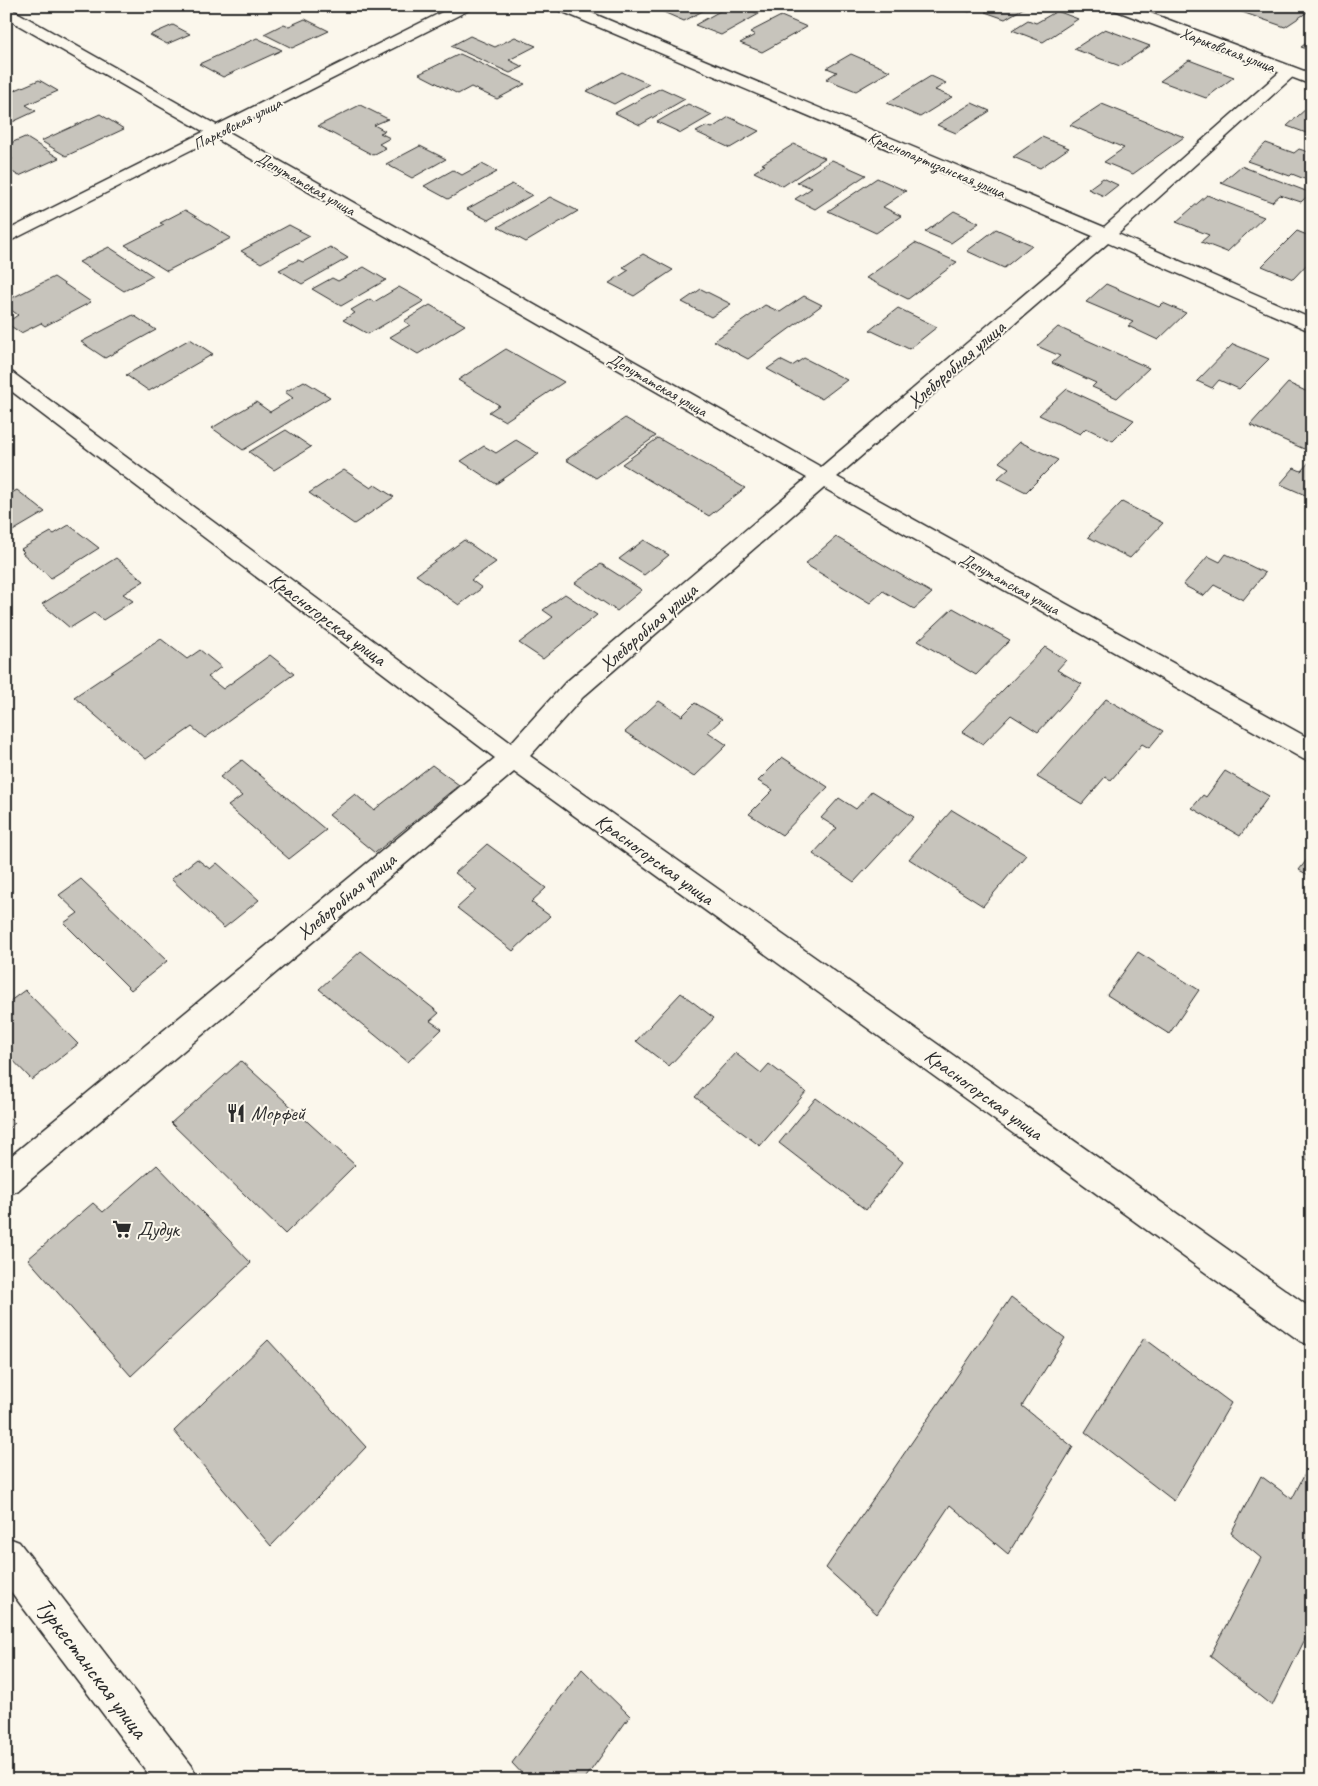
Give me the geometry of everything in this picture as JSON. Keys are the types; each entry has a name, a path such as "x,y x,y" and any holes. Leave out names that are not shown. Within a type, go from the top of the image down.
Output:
{"street":[{"name":"Парковская улица","path":"6,238 466,6"},
{"name":"Краснопартизанская улица","path":"561,6 1106,235 1312,326"},
{"name":"Харьковская улица","path":"1117,6 1312,80"},
{"name":"Депутатская улица","path":"6,11 823,478 1312,752"},
{"name":"Хлеборобная улица","path":"6,1180 513,758 574,690 1106,235 1289,72"},
{"name":"Красногорская улица","path":"6,377 513,758 1312,1329"},
{"name":"Туркестанская улица","path":"6,1555 178,1780"}],"building":[{"path":"671,6 712,6 684,21 661,11"},
{"path":"729,6 740,6 759,14 721,35 695,25"},
{"path":"953,6 979,6 969,12"},
{"path":"994,6 1027,6 1005,19 985,12"},
{"path":"1245,6 1278,6 1288,10 1294,6 1309,11 1285,27 1239,11"},
{"path":"1057,11 1078,19 1043,42 1012,30 1028,20 1036,23"},
{"path":"781,16 807,27 762,52 740,43 755,35 750,32"},
{"path":"305,19 329,31 292,48 264,34 284,24 289,26"},
{"path":"173,25 190,34 167,44 150,35"},
{"path":"1105,29 1150,46 1120,66 1074,49"},
{"path":"470,36 495,47 515,37 536,46 509,60 523,67 510,73 451,46"},
{"path":"257,38 282,50 223,77 199,64"},
{"path":"1312,39 1312,51 1301,47"},
{"path":"460,54 525,84 497,99 471,87 458,94 419,74"},
{"path":"851,54 890,71 856,91 826,79 837,72 827,68"},
{"path":"1189,60 1234,77 1206,98 1160,81"},
{"path":"622,72 649,84 614,104 587,91"},
{"path":"931,76 946,83 935,90 952,97 920,117 887,103"},
{"path":"39,80 58,91 26,105 36,111 6,125 6,94"},
{"path":"661,88 685,99 640,125 615,113"},
{"path":"972,103 990,111 956,133 937,125"},
{"path":"688,104 712,115 681,133 657,122"},
{"path":"1102,104 1184,137 1133,174 1104,162 1124,148 1070,125"},
{"path":"360,105 388,119 374,125 385,131 380,133 390,138 379,144 386,148 373,155 318,126"},
{"path":"1308,107 1312,108 1312,135 1287,126"},
{"path":"100,114 124,129 66,156 41,141"},
{"path":"729,117 759,131 730,148 696,132 707,126 712,128"},
{"path":"25,137 59,158 19,176 6,168 6,163 13,159 6,155 6,145"},
{"path":"1042,137 1069,148 1040,168 1013,157"},
{"path":"1266,143 1294,153 1299,149 1312,153 1312,182 1247,161"},
{"path":"794,144 825,158 783,186 754,172 765,165 762,164"},
{"path":"420,146 446,159 412,178 386,164"},
{"path":"832,160 866,175 815,209 795,199 812,188 797,182"},
{"path":"482,164 497,172 448,199 424,186 453,170 462,175"},
{"path":"1241,166 1311,193 1301,202 1280,195 1272,202 1221,183"},
{"path":"877,178 906,191 883,207 901,216 876,233 828,211"},
{"path":"1103,178 1118,185 1104,196 1088,189"},
{"path":"512,184 532,195 488,220 467,209"},
{"path":"1207,195 1264,217 1227,252 1201,242 1209,235 1176,222"},
{"path":"550,197 578,211 526,242 498,227"},
{"path":"185,210 231,238 167,271 125,245 164,225 160,223"},
{"path":"954,211 979,223 951,243 925,232"},
{"path":"289,225 310,236 261,263 241,251"},
{"path":"996,229 1032,245 1004,268 967,251"},
{"path":"1297,231 1312,237 1312,259 1293,279 1262,266"},
{"path":"915,243 957,262 908,299 866,278"},
{"path":"109,247 153,276 124,291 79,262"},
{"path":"330,247 348,258 302,284 279,270 298,260 303,262"},
{"path":"643,254 673,270 634,296 609,283 629,270 623,267"},
{"path":"364,267 386,280 341,306 312,289 332,278 338,281"},
{"path":"54,277 91,302 45,326 41,323 21,333 6,323 18,315 6,306 6,301"},
{"path":"1106,284 1159,307 1163,303 1186,313 1158,340 1128,326 1133,322 1086,302"},
{"path":"399,287 424,301 368,334 343,320 355,313 351,310 370,299 374,302"},
{"path":"701,289 731,304 711,317 682,302"},
{"path":"804,296 822,305 748,359 714,341 765,305 780,312"},
{"path":"430,305 465,325 418,354 390,337 410,325 404,321"},
{"path":"898,308 937,327 909,349 870,330"},
{"path":"133,315 156,330 105,358 81,342"},
{"path":"1058,327 1149,368 1117,398 1092,387 1096,383 1052,363 1060,356 1037,346"},
{"path":"190,339 213,354 149,391 126,375"},
{"path":"1233,344 1269,359 1239,389 1219,380 1212,388 1197,381"},
{"path":"506,349 564,382 505,421 489,412 499,405 458,380"},
{"path":"804,358 847,380 822,399 767,369 780,360 792,366"},
{"path":"304,381 330,397 243,450 212,428 256,402 270,412 293,398 285,392"},
{"path":"1288,383 1310,393 1312,391 1312,440 1304,449 1250,425"},
{"path":"1067,389 1134,420 1113,441 1086,428 1080,434 1039,415"},
{"path":"625,418 656,436 596,478 566,460"},
{"path":"286,430 311,447 274,470 249,452"},
{"path":"658,438 745,488 709,516 622,464"},
{"path":"516,440 539,454 496,484 461,461 484,446 496,453"},
{"path":"1020,442 1058,460 1026,492 998,478 1009,468 999,462"},
{"path":"1312,459 1312,498 1280,484 1294,468 1301,471"},
{"path":"344,470 371,488 375,485 394,497 354,524 309,493"},
{"path":"17,490 45,512 6,535 6,496"},
{"path":"1122,502 1163,523 1130,558 1088,537"},
{"path":"69,525 99,548 51,578 22,553 24,552 21,549 51,532 54,534"},
{"path":"836,537 932,593 914,609 883,591 870,603 805,564"},
{"path":"464,540 496,562 471,580 482,588 459,605 416,575"},
{"path":"644,540 669,555 644,575 619,559"},
{"path":"1226,554 1265,573 1243,600 1214,585 1204,596 1183,585 1208,556 1220,562"},
{"path":"116,558 144,581 123,594 133,601 103,620 94,613 70,628 42,604"},
{"path":"601,564 642,590 617,611 575,583"},
{"path":"565,594 597,615 543,659 519,643 553,617 543,610"},
{"path":"953,608 1010,640 976,675 918,641"},
{"path":"161,639 187,659 200,650 221,667 208,677 223,689 270,655 294,674 205,738 192,727 146,759 74,697"},
{"path":"1045,647 1066,660 1057,670 1082,684 1038,732 1011,715 983,744 962,732"},
{"path":"1106,699 1163,731 1149,748 1142,744 1111,780 1105,777 1082,804 1037,777"},
{"path":"659,701 682,716 695,703 722,719 708,732 727,745 694,777 625,732"},
{"path":"782,757 828,787 782,835 749,814 773,790 758,781"},
{"path":"242,760 326,830 289,859 228,806 242,796 220,777"},
{"path":"432,765 459,785 375,853 329,815 355,794 374,810"},
{"path":"1225,771 1269,796 1240,836 1192,808 1203,795 1206,797"},
{"path":"872,791 914,817 854,882 813,854 837,828 821,818 839,798 856,809"},
{"path":"952,810 1026,855 983,906 909,859"},
{"path":"487,844 546,888 531,902 550,916 513,951 457,908 477,890 455,873"},
{"path":"1312,853 1312,877 1299,870"},
{"path":"197,859 210,869 217,863 259,900 224,928 171,879"},
{"path":"81,879 167,961 131,990 64,923 78,913 59,895"},
{"path":"361,951 439,1013 430,1021 442,1029 408,1062 319,989"},
{"path":"1138,952 1199,990 1169,1034 1107,995"},
{"path":"25,990 78,1044 32,1080 6,1053 6,1004"},
{"path":"681,993 714,1018 669,1066 636,1041"},
{"path":"735,1053 761,1073 769,1064 806,1092 760,1146 695,1097"},
{"path":"241,1061 355,1165 285,1234 171,1123"},
{"path":"816,1098 903,1162 866,1210 779,1143"},
{"path":"6,1114 15,1123 6,1130"},
{"path":"1312,1146 1312,1162 1304,1158"},
{"path":"157,1165 251,1263 131,1376 28,1259 93,1203 103,1212"},
{"path":"1011,1297 1065,1338 1022,1406 1073,1447 1008,1554 950,1505 877,1614 826,1568"},
{"path":"1144,1338 1231,1403 1174,1501 1085,1432"},
{"path":"268,1340 366,1447 271,1546 174,1431"},
{"path":"1312,1460 1312,1625 1272,1706 1210,1656 1261,1558 1231,1533 1261,1476 1292,1499"},
{"path":"582,1669 630,1716 584,1780 528,1780 512,1763"}],"place":[{"name":"Морфей","path":"236,1113"},
{"name":"Дудук","path":"122,1229"}]}
